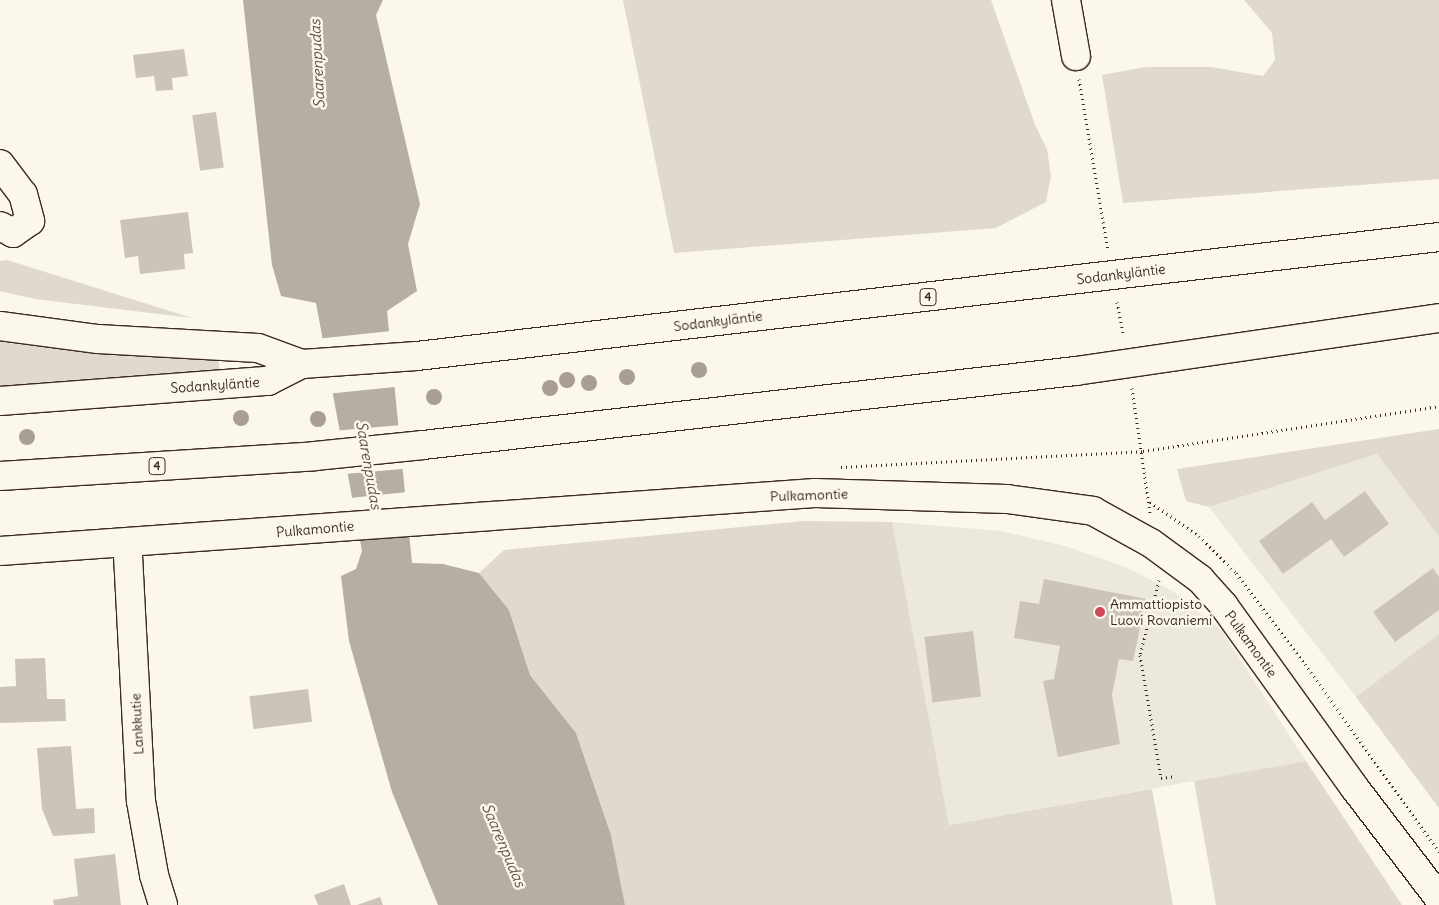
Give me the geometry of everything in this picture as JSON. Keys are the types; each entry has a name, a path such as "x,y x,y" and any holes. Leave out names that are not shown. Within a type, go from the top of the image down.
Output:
{"main road":[{"path":"1066,0 1076,56"},
{"path":"0,164 23,194 30,222 13,233 0,226"},
{"name":"Sodankyläntie","path":"0,402 268,381 302,364 417,356 1439,237"},
{"name":"4","path":"0,476 315,456 423,445 1076,371 1439,318"},
{"path":"0,326 98,339 258,348 302,364"},
{"name":"Pulkamontie","path":"0,551 319,529 427,518 815,493 1007,499 1093,511 1151,543 1200,578 1224,606 1354,787 1439,898"},
{"name":"Lankkutie","path":"130,542 128,556 141,801 154,875 163,905"}],"path":[{"path":"1076,56 1108,250"},
{"path":"1117,302 1122,332"},
{"path":"1131,380 1143,451 1151,543 1160,577 1140,655 1161,778 1176,776"},
{"path":"834,467 1143,451 1439,406"}],"shaded area":[{"path":"623,0 991,0 1035,125 1047,149 1051,176 1046,202 996,228 674,253"},
{"path":"1244,0 1439,0 1439,179 1123,203 1102,75 1146,67 1211,67 1263,76 1275,60 1272,33"},
{"path":"7,260 192,318 35,299 0,291 0,261"},
{"path":"0,338 218,356 220,375 0,388"},
{"path":"1439,429 1439,537 1377,454 1209,507 1186,501 1177,469"},
{"path":"1377,454 1439,537 1439,634 1356,697 1209,507"},
{"path":"804,521 892,522 949,825 1152,789 1173,905 625,905 611,835 576,733 530,675 509,610 479,573 504,550"},
{"path":"892,522 1001,531 1065,546 1126,567 1174,592 1221,630 1306,761 949,825"},
{"path":"1439,634 1439,808 1356,697"},
{"path":"1306,761 1402,905 1216,905 1194,781"}],"water":[{"name":"Saarenpudas","path":"243,0 383,0 376,15 420,204 408,244 417,291 387,311 412,563 443,564 479,573 509,610 530,675 576,733 611,835 625,905 438,905 392,792 349,641 341,576 356,569 362,551 316,303 281,296 272,265"}],"pier":[{"path":"391,331 397,387 326,394 320,338"},
{"path":"401,425 405,469 342,474 338,430"},
{"path":"407,492 411,533 355,539 350,498"}],"building":[{"path":"184,49 188,76 172,78 173,90 156,91 154,76 136,78 133,55"},
{"path":"216,112 224,167 200,171 192,115"},
{"path":"188,212 193,253 184,254 185,269 140,274 138,256 125,258 120,220"},
{"path":"1365,491 1389,524 1344,557 1331,539 1283,574 1259,541 1312,502 1325,520"},
{"path":"1433,568 1439,577 1439,610 1395,642 1373,612"},
{"path":"1044,579 1146,599 1133,661 1119,659 1112,695 1120,744 1058,757 1043,681 1054,679 1060,646 1014,638 1020,601 1039,604"},
{"path":"973,631 981,697 932,702 924,637"},
{"path":"45,658 47,699 65,699 66,721 0,723 0,687 16,686 15,659"},
{"path":"308,689 312,722 253,729 249,696"},
{"path":"71,746 76,809 94,808 95,833 53,836 42,809 37,748"},
{"path":"115,854 121,905 54,905 53,900 78,896 74,859"},
{"path":"344,884 351,905 318,905 314,895"},
{"path":"380,897 383,905 357,905"}],"place":[{"name":"Ammattiopisto Luovi Rovaniemi","path":"1100,612"}]}
